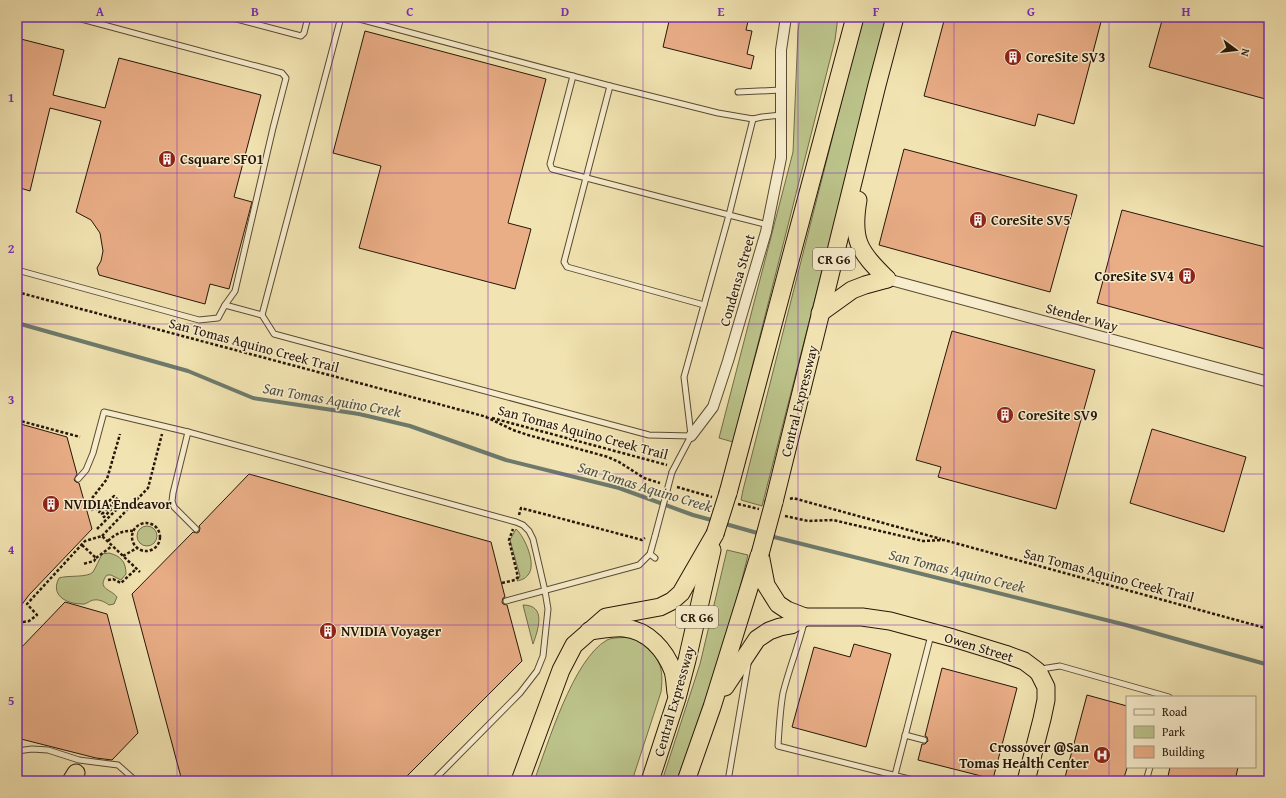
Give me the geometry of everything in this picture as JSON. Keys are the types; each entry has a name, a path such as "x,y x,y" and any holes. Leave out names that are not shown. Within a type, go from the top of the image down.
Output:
{"highway":[{"name":"Central Expressway","path":"650,781 677,698 715,534 855,17"},
{"name":"Central Expressway","path":"686,781 712,707 773,509 820,313 895,17"},
{"path":"888,279 869,261 859,246 855,220 877,85 900,17"},
{"path":"820,313 852,290 888,279"},
{"path":"520,781 561,670 574,645 606,617 660,608 672,601 681,593 715,534"},
{"path":"760,554 766,585 778,604 787,610 805,617"},
{"path":"712,707 757,639 769,631 791,625 805,617"},
{"name":"Owen Street","path":"805,617 862,617 890,621 932,632 1024,661 1039,673 1046,687 1046,700 1042,719 1026,781"},
{"path":"589,631 624,628 638,632 651,639 662,649 673,672 677,698"}],"street":[{"name":"Condensa Street","path":"691,436 713,407 768,225 781,158 782,50 786,17"},
{"name":"Stender Way","path":"888,279 1269,382"}],"lane":[{"path":"17,270 199,320 218,318 235,291 286,78 282,73 74,17"},
{"path":"229,17 301,36 304,33 308,17"},
{"path":"262,315 341,17"},
{"path":"352,17 610,86 718,113 753,119 762,116 781,115"},
{"path":"573,76 550,164 552,169 768,225"},
{"path":"610,86 564,262 567,267 704,305"},
{"path":"738,92 782,90"},
{"path":"226,305 262,315 274,334 650,435 691,436 684,377 753,119"},
{"path":"78,480 86,470 93,453 104,412 188,432 523,525 529,531 533,539 548,609 543,656 537,671 520,693 433,781"},
{"path":"188,432 172,501 174,507 196,529"},
{"name":"Condensa Street","path":"650,554 674,470 691,436"},
{"path":"506,601 639,565 650,554 655,558"},
{"path":"805,617 800,641 784,692 779,723 778,746 917,781"},
{"path":"895,776 932,632"},
{"path":"728,781 750,649"},
{"path":"1036,670 1060,666 1165,696"},
{"path":"905,735 924,740"},
{"path":"17,751 32,749 48,750 76,774 118,765 136,781"},
{"path":"1146,781 1150,768"}],"path":[{"name":"San Tomas Aquino Creek Trail","path":"17,292 486,417 674,470"},
{"name":"San Tomas Aquino Creek Trail","path":"486,417 513,430 528,435 608,457 619,462 644,478 667,484"},
{"path":"17,420 80,437"},
{"path":"18,623 29,622 37,615 27,604 85,541 102,536 148,488 164,426"},
{"path":"89,502 107,479 120,434"},
{"name":"San Tomas Aquino Creek Trail","path":"675,486 773,509 808,521 833,520 923,541 944,540"},
{"path":"91,510 96,508 99,512 114,496 117,499 102,514 104,517 119,502 122,504 97,529"},
{"name":"San Tomas Aquino Creek Trail","path":"773,509 794,498 1269,629"},
{"path":"502,584 515,580 518,576 509,540 521,508 642,540 647,536 655,537"},
{"path":"122,556 137,548 146,550 154,548 159,541 159,532 153,524 139,524 133,531 132,540 137,548"},
{"path":"108,541 127,530 133,531"},
{"path":"102,536 140,572"},
{"path":"82,545 96,558"},
{"path":"83,564 94,561 112,546"},
{"path":"108,580 113,579 121,583 136,569"}],"green space":[{"path":"800,17 838,17 835,40 733,442 719,438 793,152 798,31"},
{"path":"863,17 887,17 762,506 741,500 743,490"},
{"path":"143,526 151,526 157,532 157,540 151,546 143,546 137,540 137,532"},
{"path":"516,529 523,538 531,558 530,570 527,576 517,581 520,576 510,540"},
{"path":"727,550 748,555 741,584 716,669 679,781 662,781 700,664"},
{"path":"109,553 122,560 126,570 126,574 121,580 111,575 107,575 104,580 104,586 117,597 114,604 109,605 102,601 92,600 84,604 76,604 65,600 58,594 57,584 59,578 90,574 93,572 102,554"},
{"path":"523,605 531,606 538,614 539,619 537,632 533,644"},
{"path":"631,637 640,642 653,653 660,665 662,673 661,692 632,781 534,781 554,725 583,665 595,650 607,640"}],"building":[{"path":"670,17 749,17 746,30 752,31 747,54 754,56 751,69 663,47"},
{"name":"CoreSite SV3","path":"945,17 1102,18 1074,124 1038,114 1035,126 924,96"},
{"path":"1163,17 1269,17 1269,100 1149,67"},
{"path":"365,31 546,79 508,223 531,229 515,289 359,248 381,166 333,153"},
{"name":"Csquare SFO1","path":"17,38 64,50 53,95 105,108 119,58 261,95 234,197 252,202 229,289 210,284 205,304 99,275 97,268 101,261 103,251 100,233 91,220 76,212 101,121 50,108 30,191 17,187"},
{"name":"CoreSite SV5","path":"904,149 1077,195 1050,292 879,245"},
{"name":"CoreSite SV4","path":"1122,210 1269,248 1269,350 1097,303"},
{"name":"CoreSite SV9","path":"952,331 1095,370 1056,509 938,477 941,467 916,460"},
{"name":"NVIDIA Endeavor","path":"17,423 67,437 77,474 74,480 79,483 92,529 29,595 17,611"},
{"path":"1152,429 1246,457 1224,532 1130,503"},
{"name":"NVIDIA Voyager","path":"249,474 491,542 505,597 503,598 502,602 503,604 507,605 522,661 402,781 182,781 132,594 193,532 199,532 199,526"},
{"path":"65,602 107,614 138,733 112,760 96,758 17,738 17,652"},
{"path":"854,644 891,654 866,747 792,727 814,647 850,657"},
{"path":"942,668 1017,688 993,779 918,760 922,744 925,744 928,741 927,737 925,736"},
{"path":"1087,695 1126,706 1127,768 1123,781 1064,781"},
{"path":"1170,768 1238,768 1235,781 1167,781"}],"waterway":[{"name":"San Tomas Aquino Creek","path":"17,323 188,371 253,398 359,414 410,426 506,460 619,488 693,515 715,521"},
{"name":"San Tomas Aquino Creek","path":"722,523 761,534"},
{"name":"San Tomas Aquino Creek","path":"770,536 1126,625 1269,665"}],"place":[{"name":"CoreSite SV3","path":"1013,57"},
{"name":"Csquare SFO1","path":"167,159"},
{"name":"CoreSite SV5","path":"978,220"},
{"name":"CoreSite SV4","path":"1187,276"},
{"name":"CoreSite SV9","path":"1005,415"},
{"name":"NVIDIA Endeavor","path":"51,504"},
{"name":"NVIDIA Voyager","path":"328,631"},
{"name":"Crossover @San Tomas Health Center","path":"1102,755"}]}
